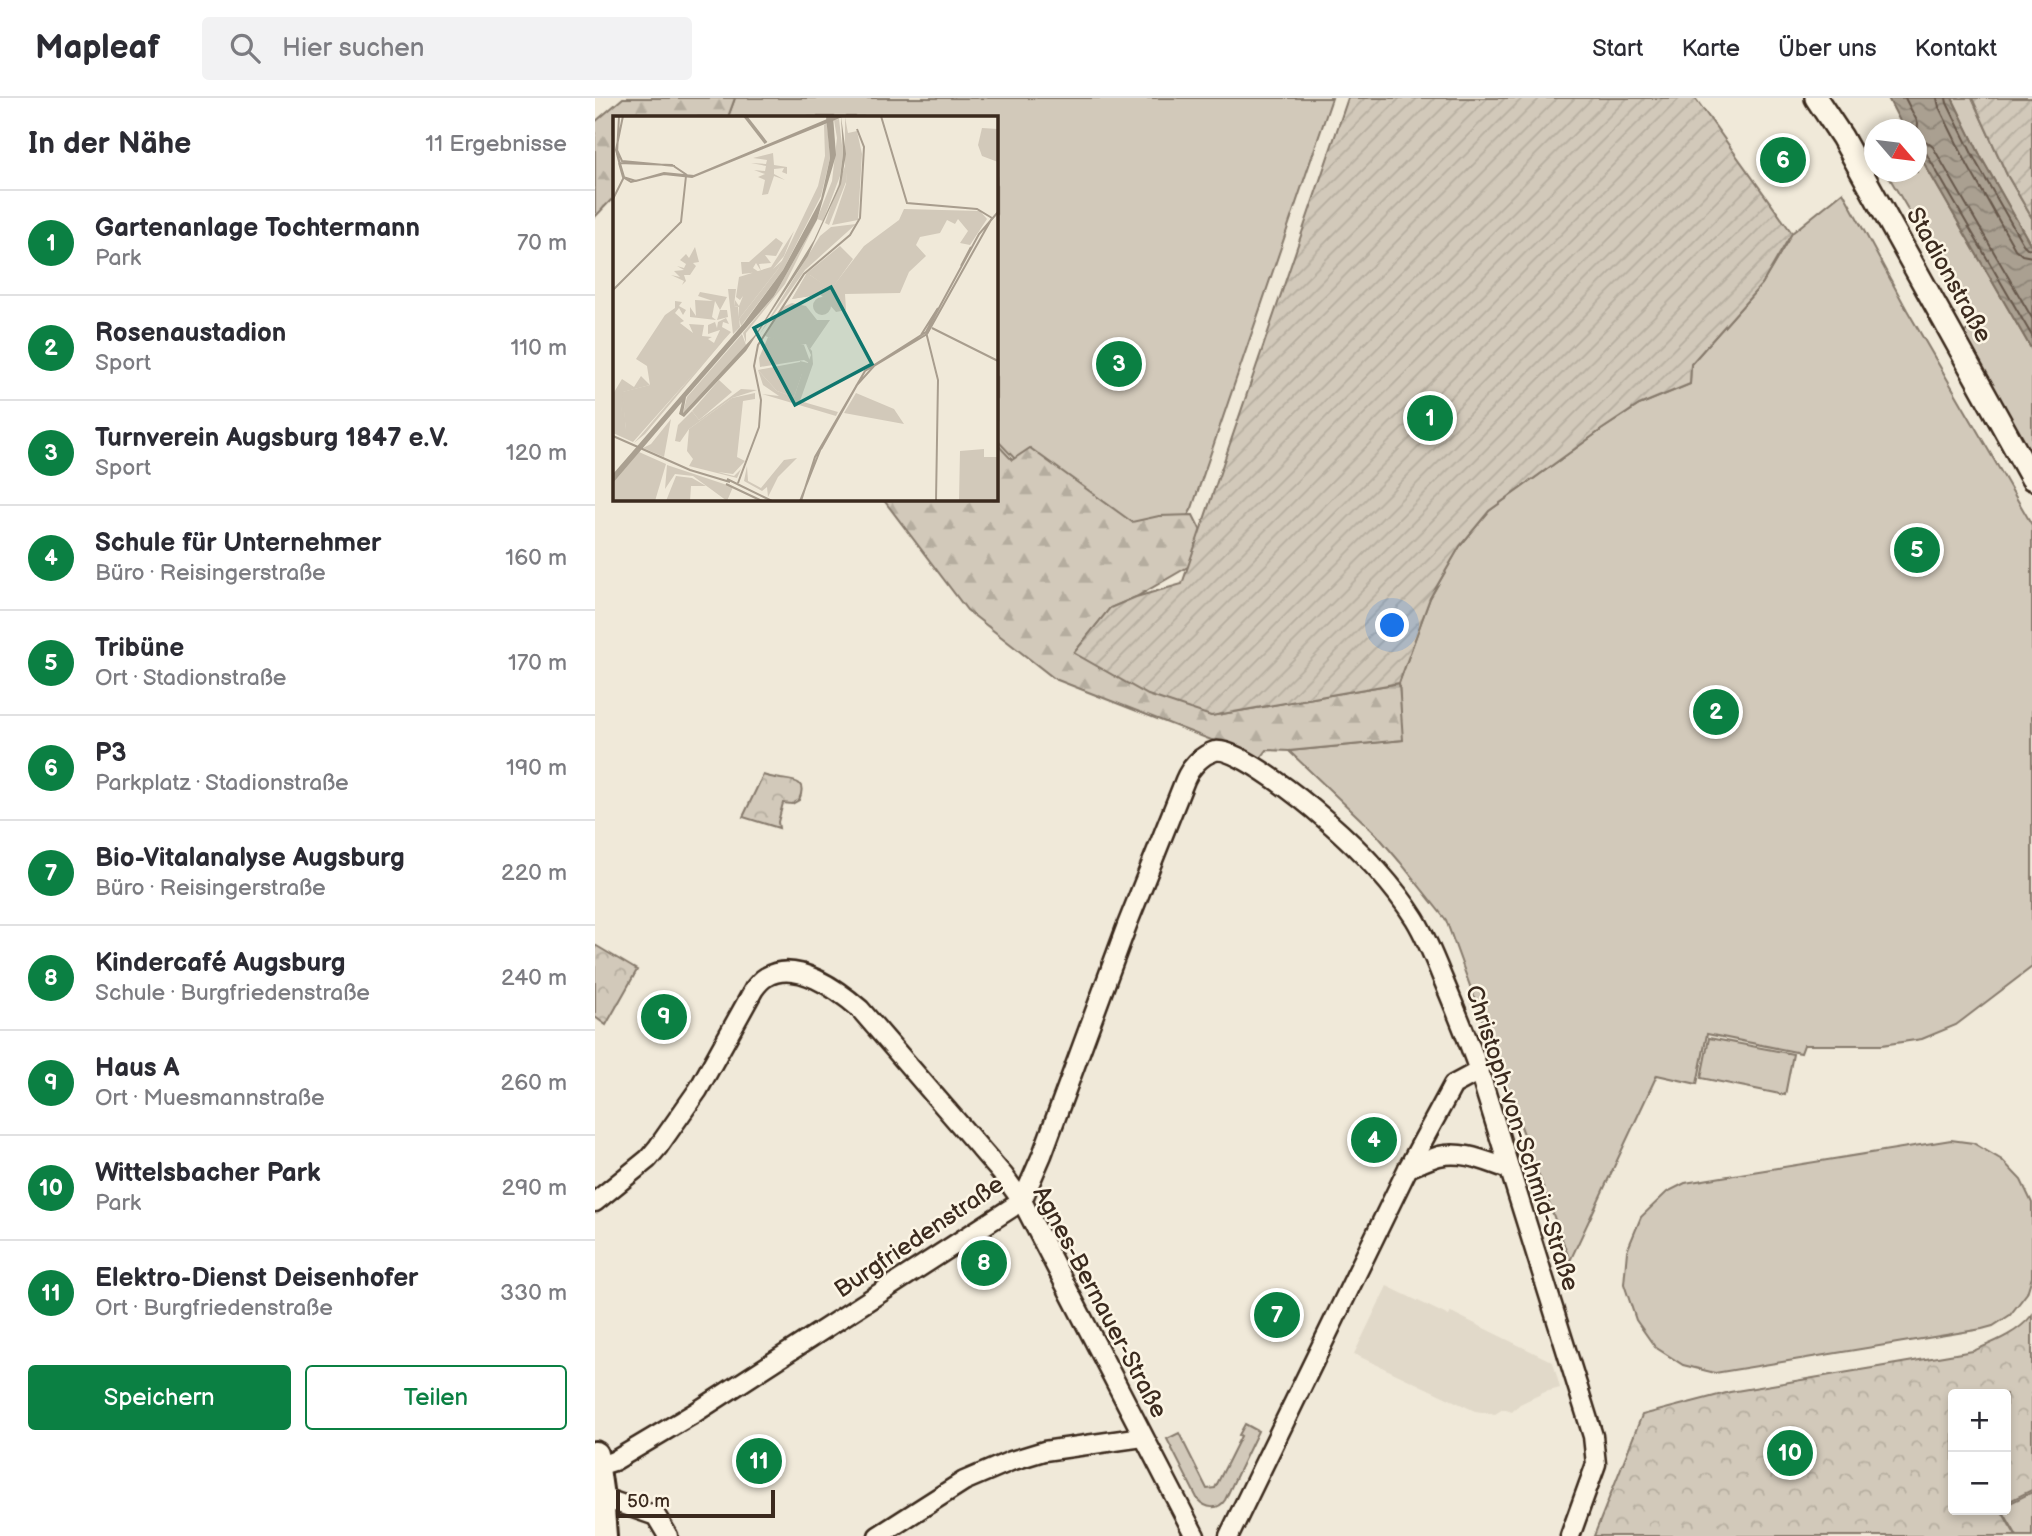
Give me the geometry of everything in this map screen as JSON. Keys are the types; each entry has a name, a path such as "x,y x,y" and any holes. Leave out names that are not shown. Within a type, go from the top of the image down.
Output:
{"main road":[{"path":"596,1460 604,1536"}],"street":[{"name":"Stadionstraße","path":"1816,98 1842,137 2032,479"},
{"name":"Christoph-von-Schmid-Straße","path":"1188,773 1195,764 1215,751 1223,751 1257,767 1326,820 1366,860 1413,917 1425,936 1479,1071 1593,1436 1596,1464 1570,1536"},
{"name":"Burgfriedenstraße","path":"596,1460 614,1461 694,1414 1022,1201 1188,773"},
{"name":"Agnes-Bernauer-Straße","path":"595,1202 659,1147 698,1090 754,989 764,978 778,972 796,973 836,989 860,1009 1004,1176 1022,1201 1195,1536"},
{"path":"1229,1536 1408,1168 1453,1085 1479,1071"},
{"path":"1408,1168 1452,1154 1476,1158 1510,1169"},
{"path":"878,1536 964,1481 1011,1461 1044,1451 1143,1437"},
{"path":"601,1497 656,1516 668,1536"}],"shaded area":[{"path":"1387,1286 1449,1316 1451,1312 1553,1362 1560,1388 1520,1404 1512,1412 1503,1409 1495,1414 1475,1411 1354,1354"}],"green space":[{"path":"623,98 735,98 728,116 613,116 613,201 611,200 595,217 595,122"},
{"path":"735,98 1332,98 1192,508 1172,545 1106,554 997,440 997,116 728,116"},
{"path":"1348,98 1695,98 1792,233 1762,284 1691,364 1690,384 1639,405 1489,511 1460,546 1430,598 1399,683 1211,716 1148,695 1074,653 1110,608 1136,597 1182,584"},
{"path":"1952,98 1972,98 2007,175 2032,218 2032,247 1982,159"},
{"path":"1972,98 2032,98 2032,218 2007,175"},
{"path":"1927,168 2032,350 2032,479 1954,337 1977,326 1892,182 1927,182"},
{"path":"1843,192 1907,310 2032,525 2032,967 1956,1025 1922,1039 1882,1045 1804,1045 1801,1053 1707,1034 1697,1084 1657,1075 1570,1261 1446,920 1377,835 1289,751 1402,740 1399,683 1430,598 1460,546 1489,511 1601,430 1639,405 1690,384 1691,364 1762,284 1792,233"},
{"path":"997,444 1012,460 1030,448 1132,522 1159,516 1193,515 1201,531 1198,561 1136,597 1110,608 1074,653 1211,716 1399,683 1403,740 1289,751 1267,750 1260,759 1055,679 967,610 884,500 997,500"},
{"path":"763,775 799,783 802,789 799,800 792,804 783,803 779,828 743,817"},
{"path":"595,945 637,970 606,1025 595,1017"},
{"path":"1709,1038 1793,1054 1785,1095 1701,1078"},
{"path":"1951,1140 1973,1143 2002,1160 2021,1180 2032,1203 2032,1277 2027,1293 2010,1315 1993,1326 1715,1373 1683,1365 1655,1347 1636,1320 1624,1284 1627,1251 1641,1217 1667,1192 1685,1183"},
{"path":"2032,1315 2032,1490 2011,1500 2011,1389 1948,1389 1948,1515 2004,1515 2016,1536 1594,1536 1642,1415 1730,1392 1973,1351 2013,1332"},
{"path":"1245,1424 1258,1431 1225,1500 1215,1507 1205,1505 1198,1500 1167,1439 1179,1433 1207,1489 1215,1488"},
{"path":"2032,1492 2032,1536 2017,1536 2005,1515 2011,1515 2011,1502"}],"water":[{"path":"1888,98 1952,98 1982,159 2032,247 2032,350 1927,168 1927,119 1899,119"}],"place":[{"name":"P3","path":"1783,160"},
{"name":"Turnverein Augsburg 1847 e.V.","path":"1119,364"},
{"name":"Gartenanlage Tochtermann","path":"1430,418"},
{"name":"Tribüne","path":"1917,550"},
{"name":"Rosenaustadion","path":"1716,712"},
{"name":"Haus A","path":"664,1017"},
{"name":"Schule für Unternehmer","path":"1374,1140"},
{"name":"Kindercafé Augsburg","path":"984,1263"},
{"name":"Bio-Vitalanalyse Augsburg","path":"1277,1315"},
{"name":"Wittelsbacher Park","path":"1790,1453"},
{"name":"Elektro-Dienst Deisenhofer","path":"759,1461"}]}
